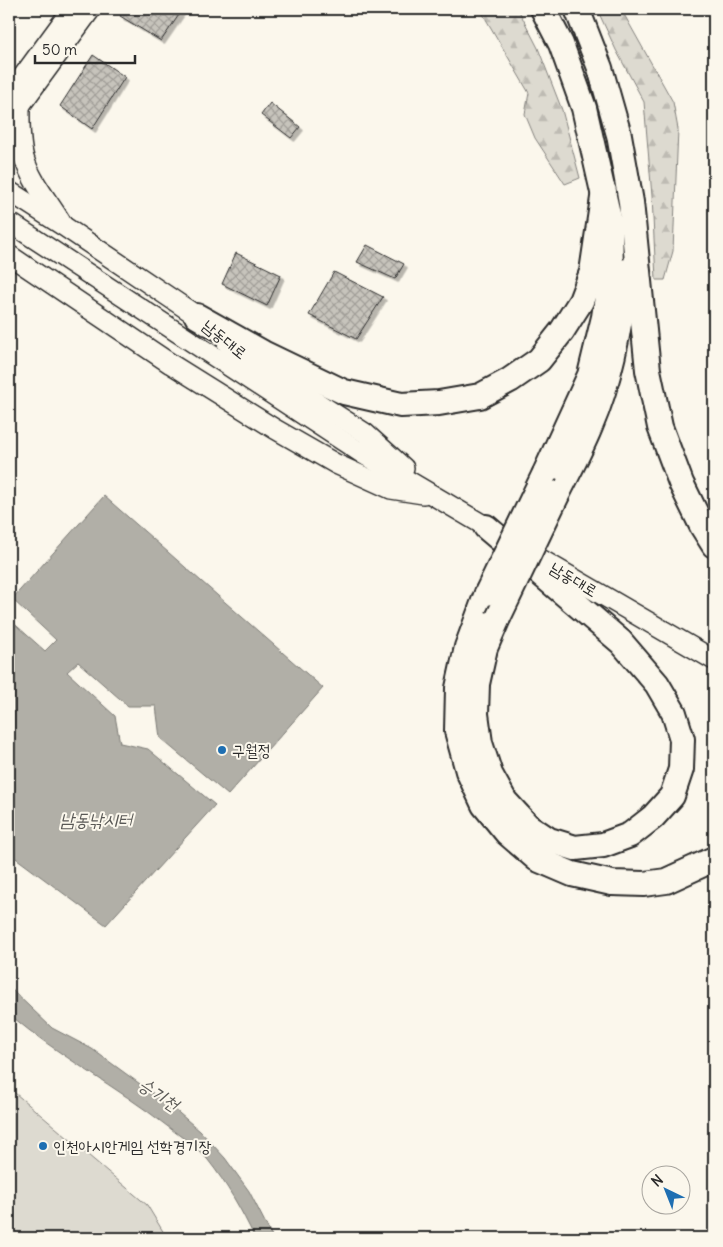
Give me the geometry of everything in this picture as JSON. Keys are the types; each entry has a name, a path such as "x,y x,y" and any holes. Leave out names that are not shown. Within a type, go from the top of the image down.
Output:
{"highway":[{"path":"543,9 561,44 584,108 610,223 611,271 604,317 590,374 546,473 487,593 467,647 458,688 457,731 468,771 484,805 507,832 537,859 572,874 612,883 644,884 714,871"},
{"path":"577,9 600,68 619,135 631,202 648,370 660,427 681,483 702,526 714,545"},
{"path":"197,316 263,353 344,392 401,405 439,403 480,396 510,380 539,360 562,331 581,301 592,272 604,191"},
{"path":"486,527 622,642 657,684 674,713 682,739 681,769 672,796 653,816 630,835 603,845 575,848 549,840 528,826 505,801 490,774 480,743 476,714 477,684 485,648 498,618 558,493 591,426 611,365 622,312 631,202"},
{"path":"666,881 714,859"}],"main road":[{"path":"9,121 15,99 36,59 72,9"},
{"path":"65,227 35,181 24,158 15,99 91,9"},
{"path":"9,82 36,59"},
{"name":"남동대로","path":"9,191 197,316 233,349 365,433 434,496"},
{"name":"남동대로","path":"9,222 363,454 714,660"},
{"name":"남동대로","path":"9,255 171,364 275,429 336,464 391,489 434,496"}],"green space":[{"path":"480,9 518,9 538,48 562,110 580,178 565,184 535,138 525,114 529,93"},
{"path":"597,9 621,9 673,102 678,129 673,251 665,280 656,280 652,196 644,102 616,50"},
{"name":"인천아시안게임 선학경기장","path":"9,1088 147,1205 167,1238 9,1238"}],"water":[{"name":"남동낚시터","path":"104,496 323,688 228,795 160,738 156,706 128,706 78,662 67,672 115,716 120,743 148,749 215,805 106,925 9,853 9,619 45,651 56,640 12,599"},
{"path":"9,987 52,1028 92,1049 173,1108 200,1131 225,1158 249,1191 273,1238 255,1238 222,1179 204,1155 194,1146 148,1111 47,1044 9,1014"}],"building":[{"path":"126,9 183,9 161,41 120,16"},
{"path":"93,55 125,77 92,129 60,106"},
{"path":"270,103 300,127 291,138 261,115"},
{"path":"367,245 404,264 395,279 357,262"},
{"path":"236,253 281,275 267,306 222,284"},
{"path":"334,272 383,297 356,339 309,315"}],"place":[{"name":"구월정","path":"222,750"},
{"name":"인천아시안게임 선학경기장","path":"43,1146"}],"water label":[{"name":"승기천","path":"159,1094"}]}
